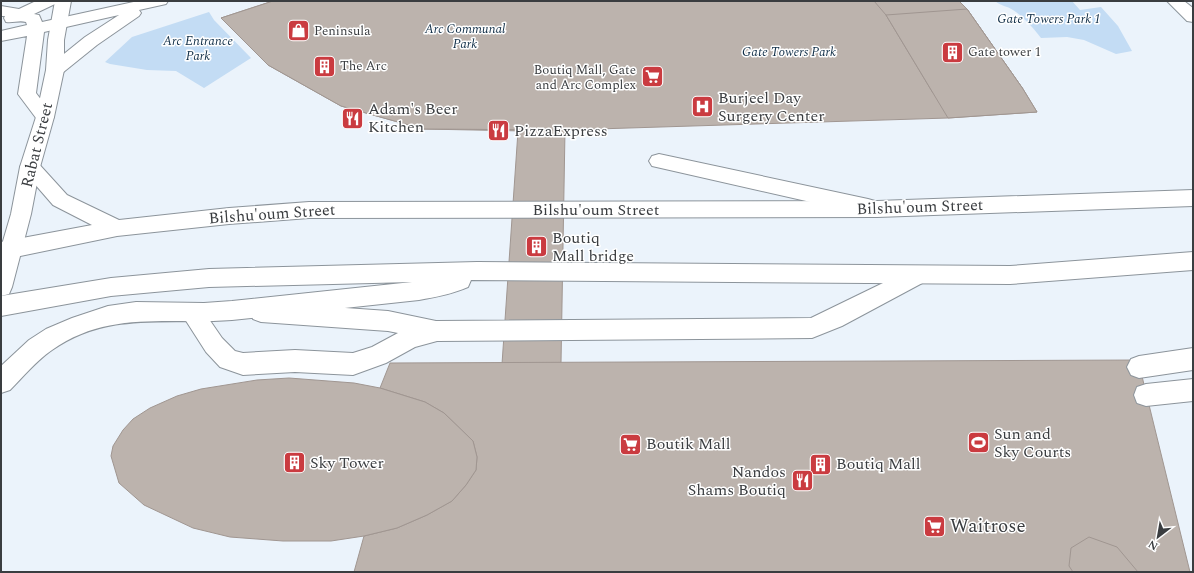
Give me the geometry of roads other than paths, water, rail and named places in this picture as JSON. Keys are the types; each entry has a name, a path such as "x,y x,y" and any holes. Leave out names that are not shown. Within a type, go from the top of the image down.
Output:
{"main road":[{"path":"1,11 48,1"},
{"name":"Rabat Street","path":"1,287 4,251 21,214 30,167 45,117 55,70 58,25 63,1"},
{"path":"1175,1 1193,17"},
{"path":"1,3 17,8 33,20 36,28 27,94 45,117"},
{"path":"1,36 36,28 58,25 152,3"},
{"path":"55,70 91,41 152,3"},
{"path":"1,21 17,8"},
{"path":"659,161 732,179 877,209"},
{"path":"30,167 60,200 117,228"},
{"name":"Bilshu'oum Street","path":"4,251 117,228 229,216 309,210 877,209 1193,198"},
{"path":"1,306 111,287 209,278 477,271 1010,275 1193,261"},
{"path":"1,382 44,342 76,326 106,317 148,311 192,313 264,308 455,284 477,271"},
{"path":"233,310 388,322 436,331 812,328 834,319 918,275"},
{"path":"192,313 214,345 228,360 243,364 295,361 353,364 378,356 410,338 436,331"},
{"path":"1139,367 1193,359"},
{"path":"1146,395 1193,390"}],"place":[{"name":"Peninsula","path":"298,31"},
{"name":"Gate tower 1","path":"953,52"},
{"name":"The Arc","path":"325,66"},
{"name":"Boutiq Mall, Gate and Arc Complex","path":"652,77"},
{"name":"Burjeel Day Surgery Center","path":"702,107"},
{"name":"Adam's Beer Kitchen","path":"352,118"},
{"name":"PizzaExpress","path":"498,131"},
{"name":"Boutiq Mall bridge","path":"536,247"},
{"name":"Sun and Sky Courts","path":"978,443"},
{"name":"Boutik Mall","path":"630,444"},
{"name":"Sky Tower","path":"294,463"},
{"name":"Boutiq Mall","path":"820,464"},
{"name":"Nandos Shams Boutiq","path":"802,481"},
{"name":"Waitrose","path":"934,526"}],"park label":[{"name":"Gate Towers Park 1","path":"1049,19"},
{"name":"Arc Communal Park","path":"465,36"},
{"name":"Arc Entrance Park","path":"198,48"},
{"name":"Gate Towers Park","path":"789,52"}]}
